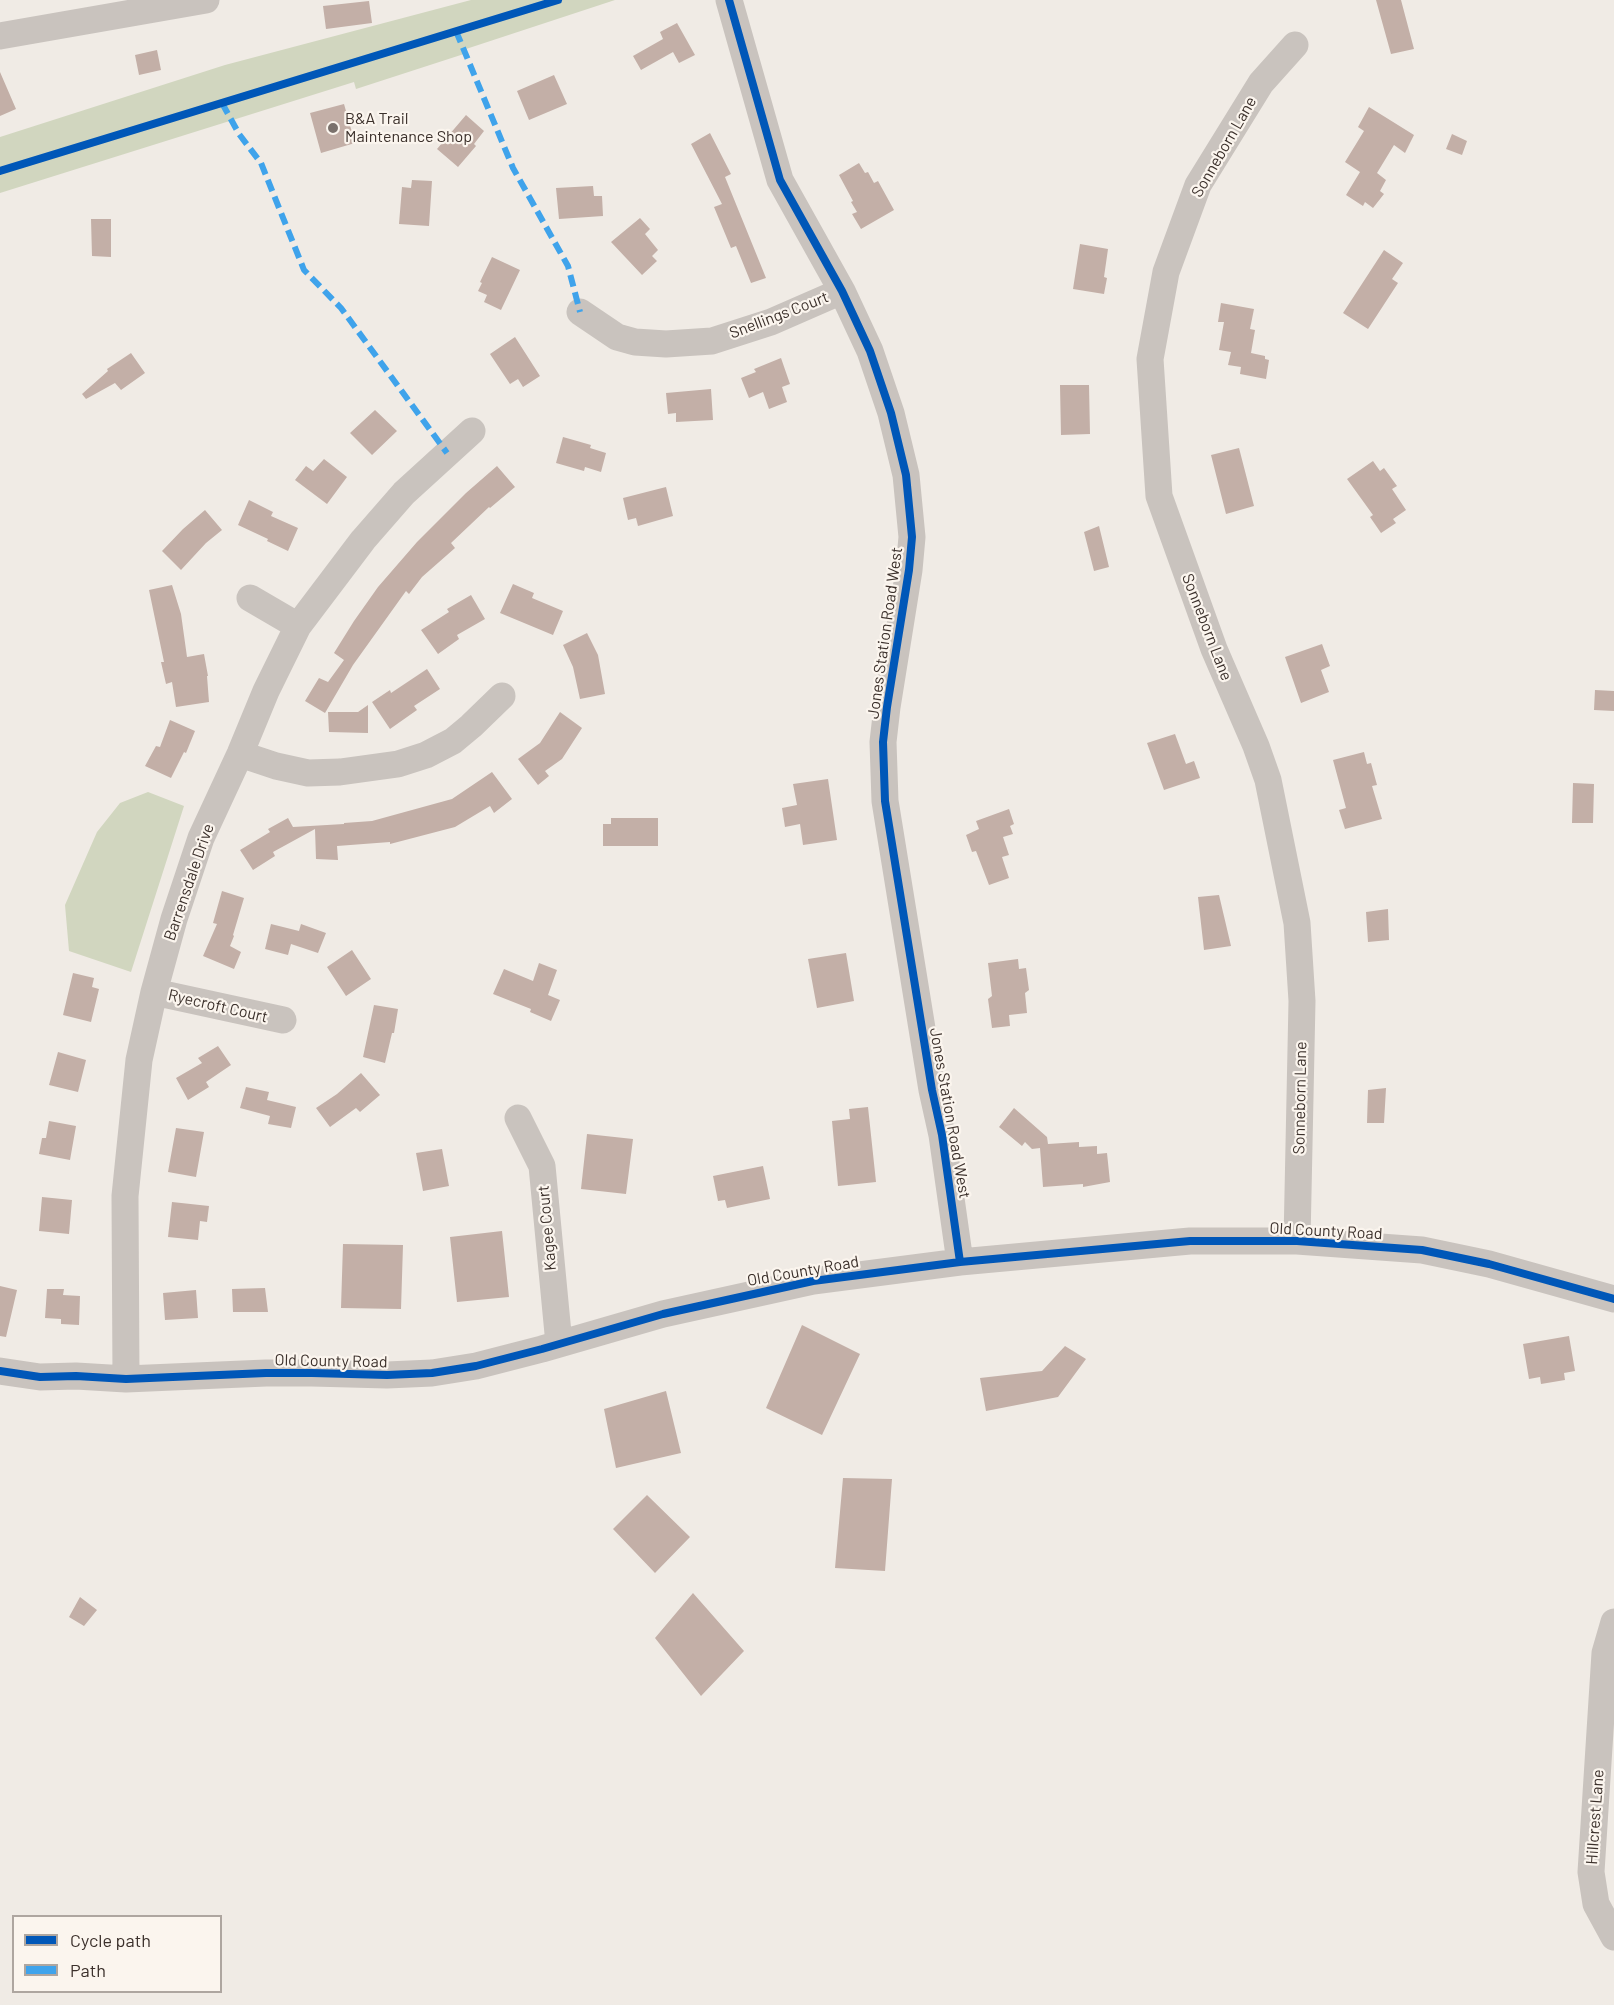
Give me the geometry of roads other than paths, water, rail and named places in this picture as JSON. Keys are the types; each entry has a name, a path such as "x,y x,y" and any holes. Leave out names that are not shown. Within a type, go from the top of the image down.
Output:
{"street":[{"path":"0,36 206,0"},
{"name":"Jones Station Road West","path":"729,0 780,180 842,291 870,351 891,413 906,475 912,537 883,742 885,801 930,1079 944,1147 960,1262"},
{"name":"Sonneborn Lane","path":"1295,45 1261,83 1198,185 1166,272 1150,359 1159,496 1214,649 1256,746 1268,780 1297,923 1302,1001 1297,1241"},
{"name":"Snellings Court","path":"580,312 617,337 635,342 666,344 712,340 771,322 842,291"},
{"name":"Barrensdale Drive","path":"126,1379 125,1196 139,1060 154,992 174,919 201,838 266,691 298,626 363,540 404,493 472,431"},
{"path":"250,598 298,626"},
{"path":"240,754 276,766 308,773 340,772 398,764 426,755 453,741 502,696"},
{"name":"Ryecroft Court","path":"154,992 283,1020"},
{"name":"Kagee Court","path":"518,1118 542,1166 559,1344"},
{"name":"Old County Road","path":"0,1371 40,1377 76,1376 126,1379 312,1372 387,1375 432,1373 476,1366 663,1314 813,1281 960,1262 1190,1241 1297,1241 1422,1250 1489,1264 1614,1299"},
{"name":"Hillcrest Lane","path":"1614,1622 1605,1653 1592,1872 1596,1904 1614,1936"}],"place":[{"name":"B&A Trail Maintenance Shop","path":"333,128"}]}
